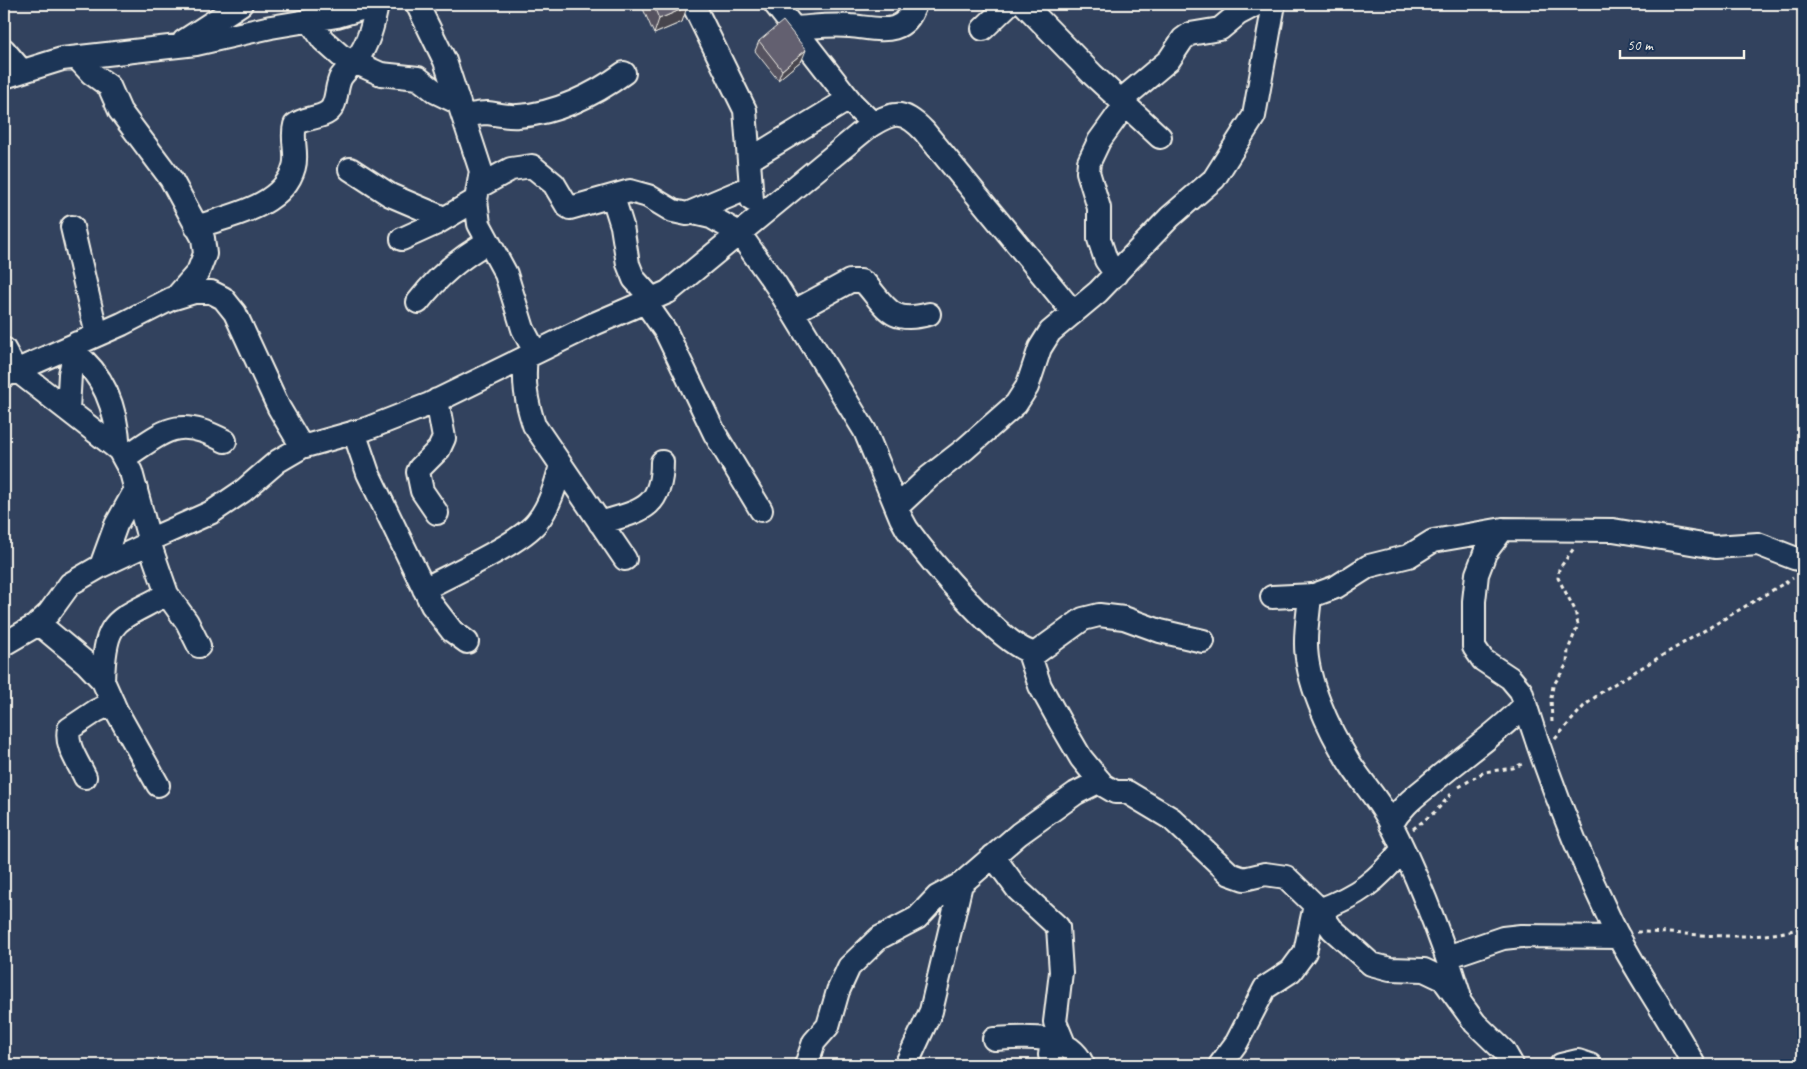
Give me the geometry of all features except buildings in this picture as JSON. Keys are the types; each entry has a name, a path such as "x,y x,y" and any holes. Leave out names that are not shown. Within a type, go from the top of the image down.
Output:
{"street":[{"path":"177,46 241,4"},
{"path":"4,50 12,73 77,58 177,46 337,16 378,4 367,43 354,63 342,76 332,107 327,113 295,125 293,141 294,166 278,192 247,211 196,227"},
{"path":"417,4 445,61 481,171 478,193 479,224 506,274 523,329 530,355 524,390 534,425 626,559"},
{"path":"693,4 745,110 751,187 746,228 793,312 865,431 901,518 916,542 958,591 1002,633 1029,653 1040,686 1081,758 1100,781 1115,792 1127,792 1172,819 1230,874 1244,879 1266,874 1286,877 1317,908 1334,931 1371,964 1390,969 1424,970 1443,979 1475,1022 1517,1064"},
{"path":"775,4 848,99 873,124"},
{"path":"795,28 828,25 890,29 902,25 915,4"},
{"path":"983,30 1009,4"},
{"path":"1024,4 1123,103 1160,137"},
{"path":"1116,274 1106,260 1099,239 1099,208 1088,172 1089,162 1099,141 1123,103 1169,60 1183,40 1190,34 1220,29 1238,14 1257,4"},
{"path":"896,507 929,476 965,449 1016,404 1027,387 1040,348 1050,332 1116,274 1170,217 1214,179 1254,116 1274,4"},
{"path":"310,21 332,49 354,63 381,74 418,78 462,109 486,113 517,116 536,114 566,105 606,86 624,73"},
{"path":"77,58 91,73 109,86 120,111 171,179 203,238 205,254 198,272 176,297"},
{"path":"749,160 848,99"},
{"path":"4,644 38,623 49,613 70,584 101,566 212,512 242,491 278,460 302,447 354,432 436,400 668,292 873,124 891,115 904,114 911,118 1073,312"},
{"path":"402,239 444,218 511,169 532,166 554,184 566,206 570,208 630,191 639,192 673,211 687,214 694,213 751,187"},
{"path":"350,168 390,195 444,218"},
{"path":"613,197 622,226 628,264 634,279 649,300 666,332 715,434 761,510"},
{"path":"694,213 711,216 746,228"},
{"path":"72,227 83,344 90,364 106,390 118,424 122,454 131,472 150,542 167,594 187,622 199,646"},
{"path":"418,302 450,266 488,242"},
{"path":"793,312 850,281 861,281 866,284 891,314 903,318 928,314"},
{"path":"9,373 83,344 176,297 194,292 211,292 223,298 235,313 279,408 302,447"},
{"path":"68,409 70,374 83,344"},
{"path":"4,348 9,373 68,409 122,454"},
{"path":"480,379 524,390"},
{"path":"436,400 444,438 439,449 418,472 422,491 437,513"},
{"path":"122,454 175,428 191,426 225,442"},
{"path":"354,432 368,473 424,589 441,620 467,642"},
{"path":"600,523 647,506 656,497 662,474 662,462"},
{"path":"424,589 503,547 537,522 555,488 560,465"},
{"path":"101,566 116,525 136,489"},
{"path":"1503,529 1485,553 1477,574 1474,601 1474,647 1483,660 1510,678 1521,691 1574,843 1618,935 1675,1028 1694,1065"},
{"path":"1272,597 1310,595 1336,587 1369,566 1403,559 1433,541 1503,529 1613,530 1715,547 1758,544 1794,558 1802,566"},
{"path":"103,681 104,656 109,633 114,625 167,594"},
{"path":"1310,595 1306,641 1309,666 1323,711 1348,761 1402,834 1461,1001"},
{"path":"1029,653 1036,652 1083,619 1099,615 1124,618 1160,631 1203,641"},
{"path":"38,623 86,663 103,681 158,785"},
{"path":"85,776 71,749 67,736 69,729 96,711 113,703"},
{"path":"1317,908 1357,893 1379,878 1402,834 1404,805 1463,755 1493,734 1525,704"},
{"path":"806,1065 814,1042 828,1026 838,991 850,967 879,938 917,918 937,897 961,884 993,856 1061,803 1100,781"},
{"path":"993,856 1018,890 1058,927 1061,972 1054,1012 1058,1042 1050,1055 1053,1065"},
{"path":"906,1065 931,1011 961,884"},
{"path":"1303,955 1316,948 1334,931 1354,902 1357,893"},
{"path":"1220,1065 1237,1042 1265,988 1291,971 1303,955 1317,908"},
{"path":"1446,956 1503,938 1521,936 1618,935"},
{"path":"994,1038 1058,1042 1071,1048 1082,1065"},
{"path":"1561,1065 1578,1061 1590,1065"}],"path":[{"path":"1584,530 1572,552 1558,571 1558,578 1578,619 1578,625 1568,650 1567,664 1553,686 1551,698 1554,742 1560,732 1584,706 1604,690 1802,566"},
{"path":"1402,834 1427,819 1459,787 1484,772 1513,768 1543,755"},
{"path":"1618,935 1712,934 1736,936 1778,934 1803,927"}]}
